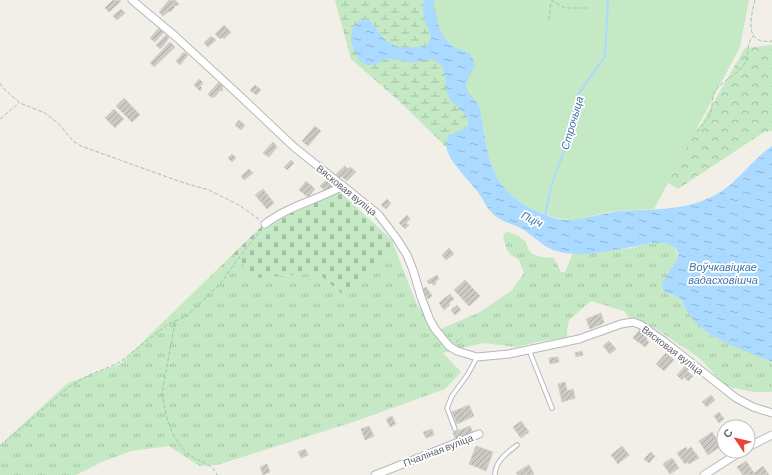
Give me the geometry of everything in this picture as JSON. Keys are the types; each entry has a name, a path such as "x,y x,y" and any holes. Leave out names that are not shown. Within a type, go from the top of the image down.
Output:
{"street":[{"name":"Вясковая вуліца","path":"132,0 175,36 239,94 294,147 378,214 397,239 410,262 426,311 435,329 452,348 477,357 509,354 579,339 621,324 633,322 641,325 665,342 736,398 753,407 772,413"},
{"path":"265,224 282,213 326,195 343,186"},
{"name":"Пчаліная вуліца","path":"375,475 479,434"},
{"path":"756,443 772,435"},
{"path":"704,475 729,459"}],"lane":[{"path":"529,350 552,408"},
{"path":"455,429 447,408 452,396 468,374 477,357"},
{"path":"495,475 495,469 502,457 517,445"}],"path":[{"path":"755,0 750,17 750,24 754,35 762,41 772,41"},
{"path":"548,20 551,1 565,8 588,8"},
{"path":"697,132 710,113 716,90 743,67 747,60 749,40 754,35"},
{"path":"0,83 4,89 20,103 44,113 59,124 73,141 81,146 184,183 209,190 239,205 265,224 221,283 187,316 168,324 120,362 89,375 70,386 0,446"},
{"path":"0,119 20,103"},
{"path":"175,321 162,393 171,432 178,443 190,455 213,468 217,475"}],"green space":[{"path":"335,0 454,0 483,129 446,147 399,101 351,59"},
{"path":"436,0 749,0 740,47 654,209 608,212 581,219 567,220 535,210 519,201 507,191 499,180 492,168 488,154 480,108 468,92 466,85 474,66 466,52 447,41 440,31 435,12"},
{"path":"772,45 772,131 764,132 678,189 652,173 700,126 745,48"},
{"path":"339,191 393,241 394,246 342,294 318,273 255,278 233,254 265,223"},
{"path":"506,232 519,236 523,239 530,252 533,254 541,257 554,258 561,272 565,272 573,253 631,248 657,243 671,245 676,250 677,258 664,282 667,294 681,298 685,307 709,334 772,362 772,392 753,392 726,386 698,357 653,327 637,328 624,311 591,301 569,320 566,338 542,341 516,347 482,343 443,353 461,372 445,389 353,422 217,465 200,466 169,446 131,451 102,462 76,475 0,475 0,445 68,383 120,364 233,254 255,278 318,273 342,294 394,246 417,305 441,329 480,312 512,290 524,273 519,260 511,255 507,250 503,237"}],"water":[{"name":"Воўчкавіцкае вадасховішча","path":"428,8 436,13 438,24 445,38 453,46 469,53 473,59 474,65 467,81 466,88 480,108 485,141 493,169 509,192 521,202 547,216 562,220 573,220 620,211 665,209 699,202 718,193 735,181 772,146 772,362 733,346 704,330 690,315 685,308 683,301 679,297 664,291 663,284 665,278 677,260 678,254 676,249 670,245 665,243 654,243 595,253 564,253 545,246 524,230 495,216 492,213 450,158 446,147 449,135 466,128 469,121 465,114 450,99 447,91 444,71 439,63 430,59 419,62 408,62 396,59 387,59 372,65 368,65 361,61 356,55 351,41 353,27 357,22 366,19 372,23 389,43 394,46 407,48 427,45 431,38 424,12"}],"building":[{"path":"113,0 121,1 109,12 105,8"},
{"path":"169,0 175,0 179,4 177,6 175,5 170,12 169,11 163,16 159,12"},
{"path":"121,9 125,13 117,20 113,16"},
{"path":"224,25 231,32 224,39 222,37 220,39 215,34"},
{"path":"159,28 164,32 155,42 150,38"},
{"path":"166,35 169,38 160,49 156,45"},
{"path":"211,36 216,40 208,47 204,43"},
{"path":"170,42 175,47 154,67 150,63"},
{"path":"184,52 188,55 180,65 176,61"},
{"path":"199,79 203,83 200,86 202,88 200,91 194,85"},
{"path":"219,82 223,86 223,90 220,90 215,97 214,96 212,98 208,94"},
{"path":"255,85 261,90 256,95 250,90"},
{"path":"124,98 140,115 132,122 116,106"},
{"path":"114,109 124,119 115,128 105,118"},
{"path":"239,120 245,125 241,130 235,125"},
{"path":"315,126 321,131 308,146 302,141"},
{"path":"273,142 277,147 269,157 263,153"},
{"path":"232,154 236,158 232,162 228,158"},
{"path":"291,160 294,163 287,170 284,167"},
{"path":"345,166 348,169 350,167 356,172 347,181 341,176 340,178 336,174"},
{"path":"249,169 253,173 244,180 241,176"},
{"path":"326,180 333,187 328,193 320,186"},
{"path":"306,181 315,189 308,197 299,190"},
{"path":"263,189 274,203 267,209 255,195"},
{"path":"387,199 391,203 386,209 381,205"},
{"path":"407,215 410,219 406,223 409,225 405,229 399,223"},
{"path":"449,248 454,254 446,260 442,255"},
{"path":"437,275 439,279 435,282 436,284 429,284 427,281"},
{"path":"465,280 480,296 469,306 454,290"},
{"path":"426,287 432,296 428,299 422,290"},
{"path":"450,294 454,299 444,310 439,303"},
{"path":"457,305 461,310 455,315 451,310"},
{"path":"601,313 604,323 590,329 586,319"},
{"path":"640,329 648,336 646,339 649,342 645,347 633,338"},
{"path":"609,341 616,349 610,354 603,346"},
{"path":"582,351 583,355 576,357 575,353"},
{"path":"666,353 674,360 664,371 656,364"},
{"path":"558,357 559,362 550,364 549,358"},
{"path":"685,366 689,369 687,371 693,376 688,381 684,377 682,380 677,375"},
{"path":"565,382 567,391 573,389 575,398 562,402 558,384"},
{"path":"711,395 715,400 707,407 702,402"},
{"path":"469,405 474,416 457,424 452,412"},
{"path":"719,412 724,419 716,419 714,416"},
{"path":"392,416 396,424 390,427 386,419"},
{"path":"521,421 529,432 521,438 513,427"},
{"path":"369,426 374,436 365,440 361,429"},
{"path":"470,426 473,433 456,440 453,433"},
{"path":"432,429 434,435 426,438 423,432"},
{"path":"712,432 716,438 716,449 708,455 699,441"},
{"path":"476,446 493,452 486,471 469,464"},
{"path":"622,446 629,455 618,464 611,455"},
{"path":"686,447 687,450 691,447 699,458 689,464 688,462 685,464 677,453"},
{"path":"305,449 308,455 301,458 298,452"},
{"path":"651,452 655,456 649,463 644,459"},
{"path":"672,458 679,468 670,474 663,464"},
{"path":"746,461 752,470 743,475 737,467"},
{"path":"267,464 270,472 263,475 260,467"},
{"path":"529,465 534,474 533,475 526,475 522,469"},
{"path":"763,466 769,475 745,475 752,470 754,473"},
{"path":"522,469 526,475 518,475 516,473"}],"waterway":[{"name":"Пціч","path":"429,0 428,8 431,23"},
{"name":"Строчыца","path":"545,216 552,183 563,154 578,95 605,56 608,0"}]}
